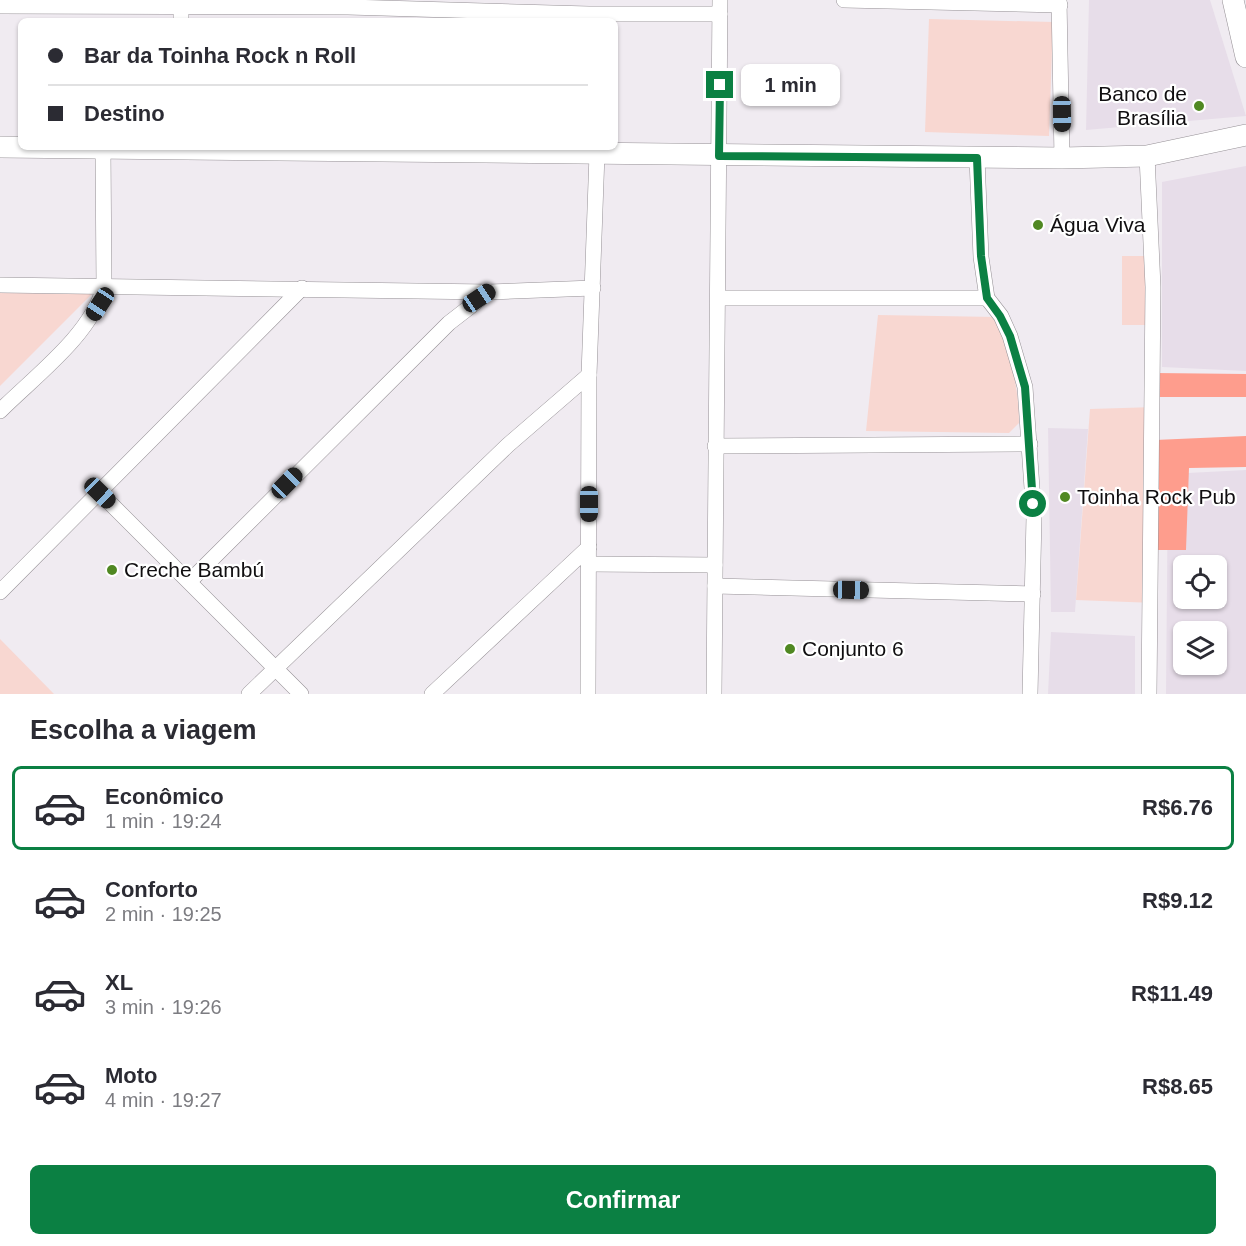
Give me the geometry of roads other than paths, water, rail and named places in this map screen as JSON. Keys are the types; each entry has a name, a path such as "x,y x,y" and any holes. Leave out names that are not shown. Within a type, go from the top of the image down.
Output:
{"street":[{"path":"844,0 1060,2 1062,158"},
{"path":"1233,0 1246,57"},
{"path":"0,6 20,3 162,3 181,13 350,3 720,7 714,694"},
{"path":"318,150 1062,158 1147,156 1246,135"},
{"path":"0,147 18,147"},
{"path":"0,411 85,327 100,304 104,287 103,150"},
{"path":"588,694 589,375 597,154"},
{"path":"1147,156 1153,287 1149,694"},
{"path":"977,158 981,256 987,298 1000,316 1010,336 1025,387 1034,516 1030,694"},
{"path":"0,285 489,292 593,288"},
{"path":"0,592 302,288"},
{"path":"190,581 449,323 489,292"},
{"path":"718,298 987,298"},
{"path":"249,694 508,445 589,375"},
{"path":"715,446 1030,444"},
{"path":"100,493 301,694"},
{"path":"432,694 589,547"},
{"path":"588,564 715,565"},
{"path":"715,586 1033,594"}],"place":[{"name":"Banco de Brasília","path":"1199,106"},
{"name":"Água Viva","path":"1038,225"},
{"name":"Toinha Rock Pub","path":"1065,497"},
{"name":"Creche Bambú","path":"112,570"},
{"name":"Conjunto 6","path":"790,649"}]}
